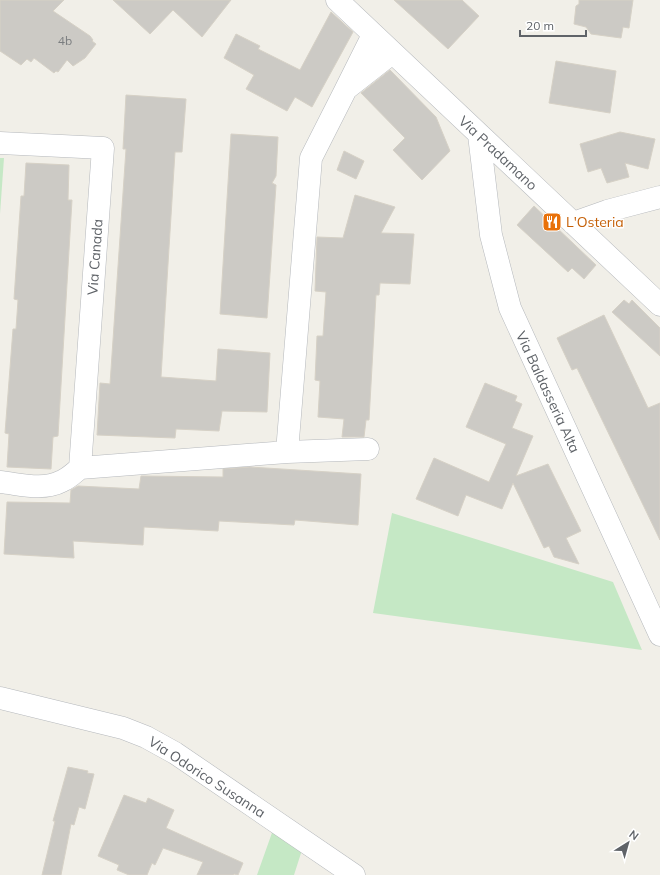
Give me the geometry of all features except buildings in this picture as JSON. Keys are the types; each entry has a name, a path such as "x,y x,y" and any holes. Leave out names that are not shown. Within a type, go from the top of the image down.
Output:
{"street":[{"name":"Via Pradamano","path":"337,0 660,305"},
{"path":"287,452 311,158 373,35"},
{"path":"346,89 392,53"},
{"name":"Via Baldasseria Alta","path":"479,135 491,234 510,308 660,635"},
{"name":"Via Canada","path":"0,142 103,148 80,468"},
{"path":"573,223 607,210 660,197"},
{"path":"0,482 38,486 50,485 63,481 80,468 287,452 368,449"},
{"name":"Via Odorico Susanna","path":"0,698 123,728 146,737 175,753 354,875"}],"green space":[{"path":"0,158 4,158 0,214"},
{"path":"392,513 613,582 642,650 373,613"},
{"path":"273,830 302,850 294,875 257,875"}],"place":[{"name":"L'Osteria","path":"552,222"}]}
